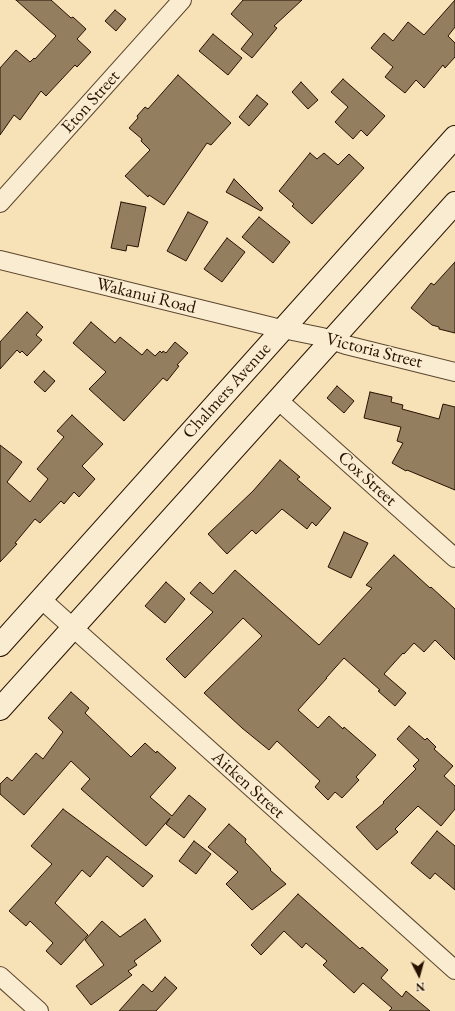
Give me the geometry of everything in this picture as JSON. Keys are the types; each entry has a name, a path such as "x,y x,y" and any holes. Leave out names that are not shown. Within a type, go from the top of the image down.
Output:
{"street":[{"name":"Eton Street","path":"0,203 182,0"},
{"name":"Chalmers Avenue","path":"0,645 288,330 454,142"},
{"path":"0,709 455,203"},
{"name":"Wakanui Road","path":"0,260 288,330"},
{"name":"Victoria Street","path":"288,330 322,337 332,341 455,372"},
{"name":"Cox Street","path":"278,400 455,558"},
{"name":"Aitken Street","path":"41,599 455,970"},
{"path":"0,976 39,1011"}],"building":[{"path":"16,0 51,0 86,29 77,39 91,52 77,67 75,65 46,96 41,91 20,120 14,115 0,135 0,68 16,50 30,62 34,58 35,59 56,36"},
{"path":"243,0 302,0 274,26 277,28 252,58 241,49 253,34 231,14"},
{"path":"455,0 455,27 448,36 455,43 455,57 445,68 443,65 424,88 416,80 405,93 385,77 393,67 371,48 384,33 393,41 408,22 424,35"},
{"path":"115,10 126,19 116,31 105,21"},
{"path":"213,34 242,58 228,75 199,51"},
{"path":"178,75 231,123 211,145 207,143 164,205 149,195 148,197 125,176 150,150 141,141 142,139 129,128 145,107 148,109"},
{"path":"343,79 385,116 367,136 361,130 353,139 335,122 348,107 331,92"},
{"path":"301,82 318,100 308,109 292,92"},
{"path":"257,95 268,104 249,126 239,117"},
{"path":"310,153 317,159 324,153 338,165 349,154 364,168 312,224 292,206 294,204 279,191"},
{"path":"234,179 263,208 261,211 226,192"},
{"path":"121,202 146,207 138,247 127,245 126,251 111,248"},
{"path":"188,212 208,222 186,261 167,251"},
{"path":"259,217 290,242 273,263 242,237"},
{"path":"227,238 245,252 222,282 204,269"},
{"path":"455,262 455,333 439,329 439,327 432,325 411,308 431,283 434,285"},
{"path":"27,312 43,327 36,335 42,340 27,356 22,351 20,353 17,350 0,369 0,342"},
{"path":"91,322 115,343 120,337 142,355 147,349 155,356 160,351 162,353 163,351 166,353 175,342 188,353 177,365 179,366 167,381 163,378 124,421 89,389 106,372 73,343"},
{"path":"44,371 55,381 45,392 34,382"},
{"path":"337,386 354,401 344,413 327,398"},
{"path":"370,392 392,397 391,402 403,405 402,409 439,419 443,404 455,407 455,490 407,470 406,471 392,463 403,443 397,441 401,427 364,418"},
{"path":"72,415 103,444 82,466 95,479 79,497 74,492 64,504 61,501 40,523 35,519 15,543 17,544 0,562 0,445 22,462 7,482 30,502 48,479 37,469 64,437 57,431"},
{"path":"280,460 300,477 297,479 331,508 316,526 312,522 307,529 282,509 256,534 252,530 227,554 208,534 253,491"},
{"path":"344,532 368,543 351,578 328,567"},
{"path":"394,555 455,609 455,660 435,640 424,652 414,643 384,674 406,693 395,706 378,691 380,690 344,658 298,710 318,728 329,716 376,755 356,777 359,780 342,798 335,792 328,800 315,787 320,781 277,741 269,750 242,728 204,693 262,636 243,618 185,678 166,659 213,612 190,593 200,582 213,594 235,570 319,645 372,588 366,585"},
{"path":"166,582 185,599 165,623 145,606"},
{"path":"71,692 89,708 85,713 131,757 145,743 156,753 157,751 176,768 150,797 172,816 189,795 206,809 184,838 166,824 170,818 146,846 81,789 90,779 71,761 24,815 0,794 0,784 7,777 12,781 36,753 43,759 63,732 48,718"},
{"path":"409,726 425,740 427,738 436,747 434,749 453,766 444,776 455,786 455,809 441,826 418,806 395,829 398,832 377,850 356,827 384,803 383,802 416,769 413,766 419,760 397,739"},
{"path":"63,809 153,876 143,887 107,856 90,877 82,870 55,903 88,935 61,965 46,951 53,943 30,921 26,926 9,911 52,864 31,846"},
{"path":"229,824 246,839 245,842 271,869 270,870 286,884 252,910 226,884 238,872 208,847"},
{"path":"437,831 455,846 455,890 435,873 430,879 411,863"},
{"path":"194,841 211,854 196,874 179,861"},
{"path":"298,894 360,949 362,947 388,970 381,978 402,997 406,991 430,1011 389,1011 392,1008 363,983 354,993 323,965 327,961 306,943 302,948 284,931 261,955 251,945"},
{"path":"145,919 161,941 134,961 137,965 128,971 132,975 91,1005 76,986 104,965 85,940 102,921 120,937"},
{"path":"165,977 177,988 156,1011 119,1011 143,984 152,992"}]}
